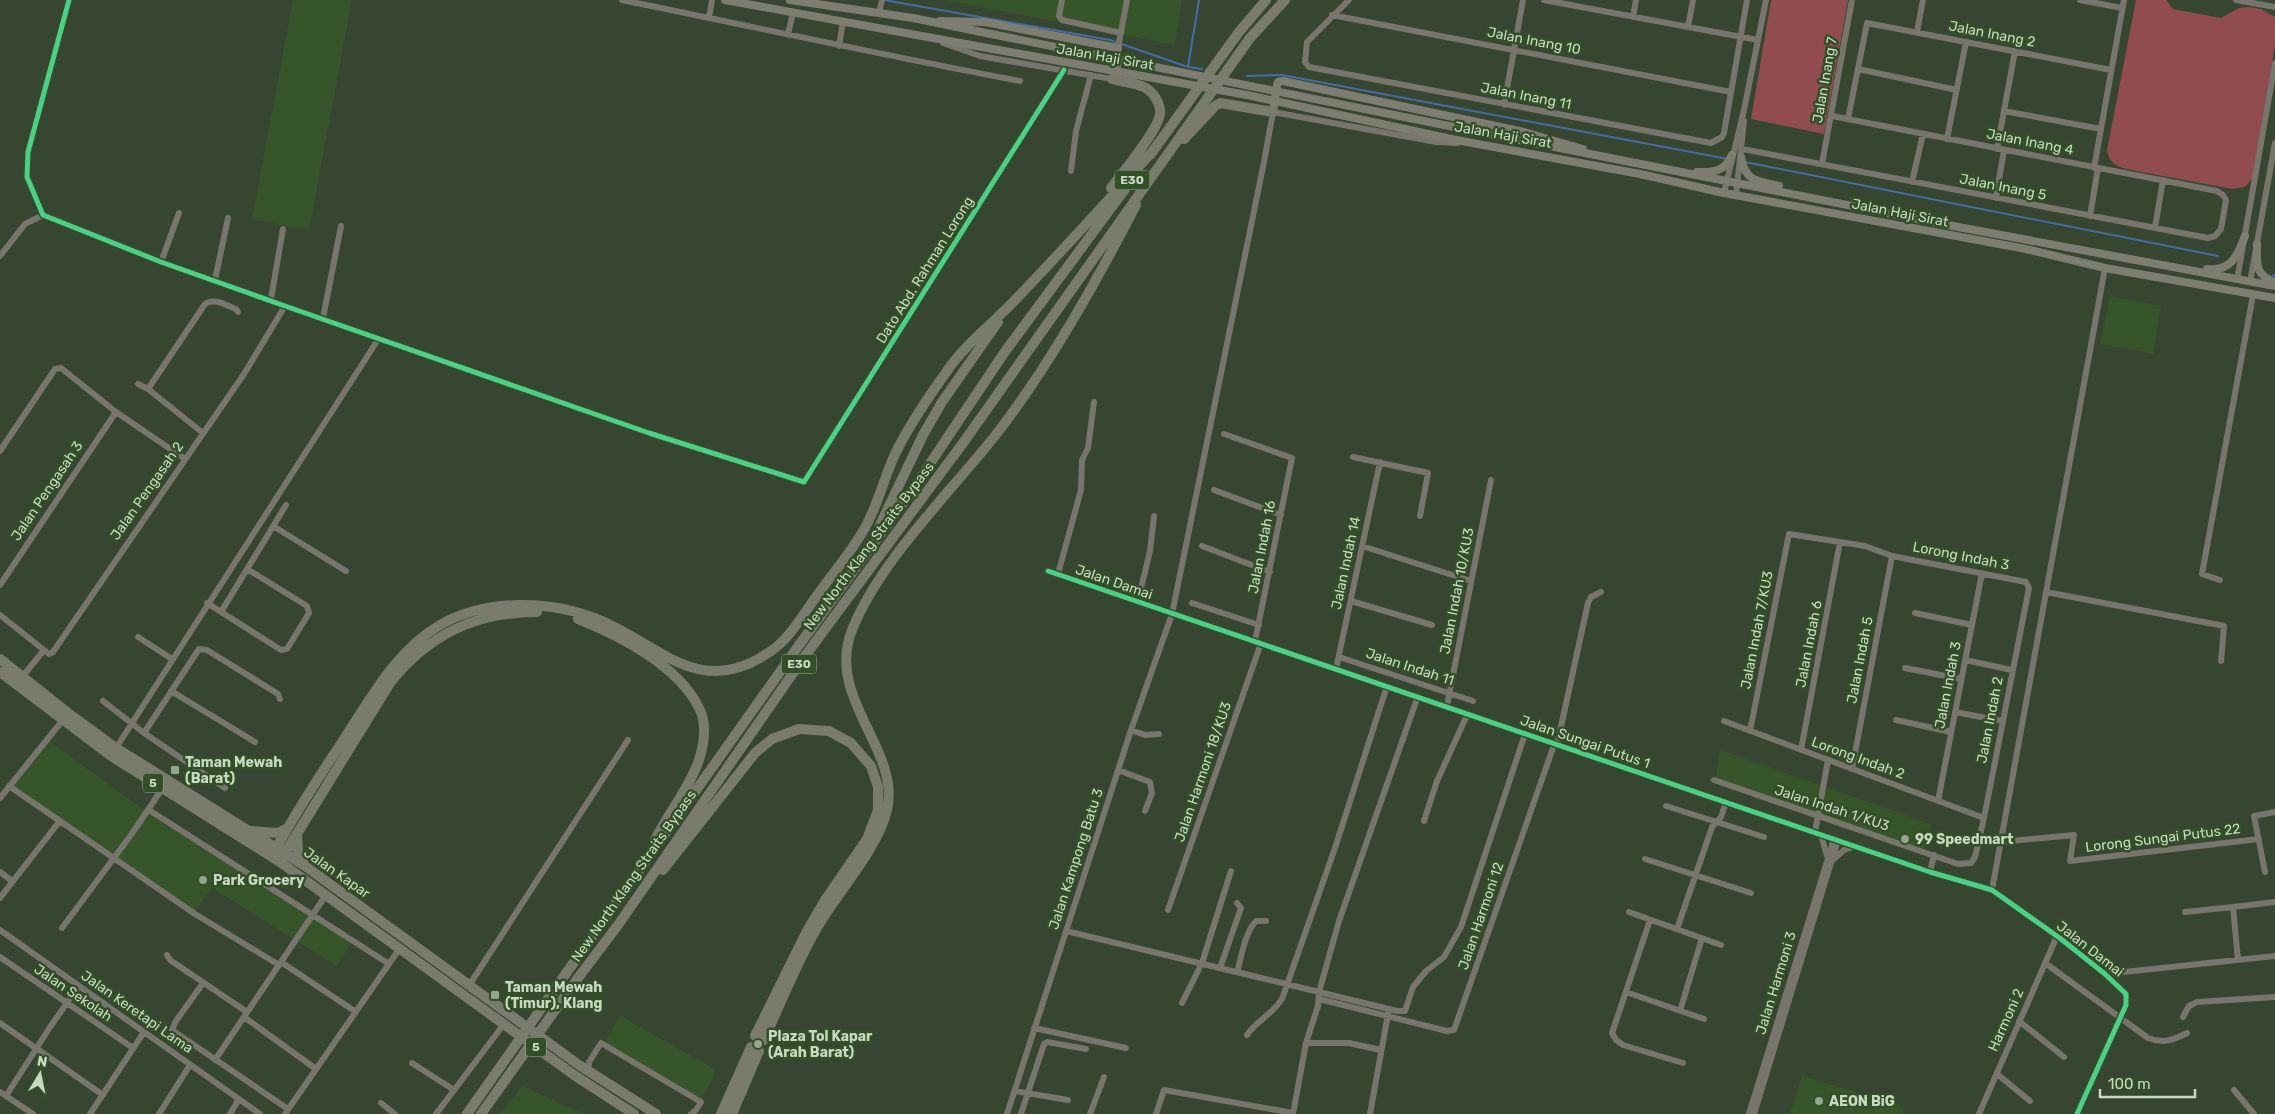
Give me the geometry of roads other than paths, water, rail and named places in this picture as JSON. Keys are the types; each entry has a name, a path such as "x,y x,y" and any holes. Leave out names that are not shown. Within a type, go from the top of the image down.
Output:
{"highway":[{"name":"New North Klang Straits Bypass","path":"467,1114 643,863 873,542 909,495 1004,353 1239,32 1266,0"},
{"name":"New North Klang Straits Bypass","path":"481,1114 618,924 805,656 963,443 1158,165 1250,38 1285,0"},
{"path":"1089,220 1155,127 1160,115 1160,106 1146,88 1112,79"},
{"path":"618,924 755,753 772,739 799,729 829,731 851,742 871,766 878,787 878,810 867,839 825,900 807,931 760,1038 813,935 878,836 887,810 889,784 886,770 850,690 846,662 850,634 861,609 902,550 998,431 1036,377 1097,277 1158,165 1215,106 1220,104 1273,112"},
{"path":"305,866 298,852 293,830 330,760 383,679 401,656 441,625 463,616 496,607 517,605 560,607 602,621 670,660 698,669 717,671 753,662 784,641 866,526 897,450 949,367 977,334 1007,309 1153,151"},
{"path":"873,542 908,466 942,402 1007,309"},
{"path":"278,855 390,683 406,662 445,633 466,624 497,614 540,612 578,619 619,638 676,677 688,690 700,709 704,726 698,761 690,779 659,831 643,863"},
{"name":"Jalan Kapar","path":"0,659 116,748 246,830 326,895 574,1075 634,1114"},
{"name":"Jalan Kapar","path":"0,672 62,722 162,789 278,855 305,866 588,1071 656,1114"},
{"path":"246,830 278,833 293,830"},
{"path":"726,1113 755,1049"}],"main road":[{"name":"Jalan Haji Sirat","path":"725,0 1247,95 1456,140 1640,174 1724,193 2018,247 2105,268 2275,298"},
{"name":"Jalan Haji Sirat","path":"790,0 926,21 1248,84 1631,163 2243,282 2275,286"},
{"path":"926,21 978,21 1120,41"},
{"path":"1273,112 1277,85 1278,82 1283,81 1524,132 1631,163"},
{"path":"1742,153 1741,168 1753,180 1832,202"},
{"path":"1680,172 1709,172 1728,166 1732,155"},
{"path":"2079,250 2110,252 2215,270 2231,264 2239,254 2245,236"},
{"path":"2257,244 2257,264 2260,274 2264,278 2275,282"},
{"path":"2205,286 2214,283 2236,287 2243,282 2275,294"}],"street":[{"path":"69,0 28,152 27,177 43,215 56,222 161,262 379,338 207,603 116,748"},
{"path":"626,0 839,46 1020,81"},
{"path":"709,18 712,0"},
{"path":"1062,0 1060,18 1120,41"},
{"path":"925,36 980,56 1112,79 1118,69 1120,41 1127,0"},
{"name":"Jalan Inang 11","path":"1349,0 1332,15 1305,46 1305,62 1309,67 1711,143 1722,137 1724,133 1748,0"},
{"path":"1504,105 1523,0"},
{"path":"1544,0 1580,3 1633,17 1758,40"},
{"path":"1633,17 1636,0"},
{"path":"1688,27 1693,0"},
{"path":"1732,155 1744,110 1766,0"},
{"name":"Jalan Inang 7","path":"1822,164 1852,0"},
{"path":"1917,32 1923,0"},
{"path":"2080,0 2122,8"},
{"path":"2090,216 2101,129 2124,0"},
{"path":"2236,0 2275,7"},
{"path":"879,13 881,2"},
{"path":"788,34 793,13"},
{"name":"Jalan Inang 10","path":"1332,15 1731,92"},
{"path":"839,46 843,22"},
{"name":"Jalan Inang 2","path":"1858,69 1867,23 2111,70"},
{"path":"1947,139 1966,42"},
{"path":"1996,198 2004,111 2015,51"},
{"path":"2243,282 2245,236 2275,63"},
{"path":"1848,119 1858,69 1956,90"},
{"name":"Dato Abd. Rahman Lorong","path":"379,338 649,433 804,482 1064,70"},
{"path":"1071,171 1076,131 1091,75"},
{"path":"1742,153 1744,110"},
{"path":"2004,111 2101,129"},
{"path":"1273,112 1436,142 1491,146"},
{"name":"Jalan Kampong Batu 3","path":"1007,1114 1130,730 1172,614 1273,112"},
{"name":"Jalan Inang 4","path":"1832,116 2162,180 2216,191 2223,195"},
{"path":"1912,182 1922,134"},
{"path":"2243,282 2257,244 2275,143"},
{"name":"Jalan Inang 5","path":"1742,153 1822,164 2208,238 2215,236 2221,229 2226,200 2223,195"},
{"path":"1724,193 1728,166"},
{"path":"1736,195 1741,168"},
{"path":"2155,228 2162,180"},
{"path":"161,262 179,213"},
{"path":"0,256 25,224 43,215"},
{"path":"215,280 228,218"},
{"path":"323,318 341,226"},
{"path":"271,299 283,229"},
{"path":"1992,890 2105,268"},
{"path":"2220,580 2202,574 2252,294"},
{"path":"148,389 205,304 214,301 236,309 238,312"},
{"name":"Jalan Pengasah 2","path":"22,677 44,650 49,654 53,652 244,374 286,306"},
{"path":"0,450 55,369 61,368 116,412 185,459"},
{"path":"138,384 148,389 203,433"},
{"path":"1058,574 1082,490 1082,460 1088,448 1094,402"},
{"name":"Jalan Pengasah 3","path":"0,585 116,412"},
{"name":"Jalan Indah 16","path":"1224,434 1292,458 1259,625 1258,642"},
{"path":"1353,457 1428,473 1420,516"},
{"name":"Jalan Indah 14","path":"1336,668 1340,657 1380,462"},
{"name":"Jalan Indah 10/KU3","path":"1447,706 1491,480"},
{"path":"1214,490 1281,515"},
{"path":"221,612 286,505"},
{"path":"1138,601 1150,551 1154,516"},
{"path":"273,526 346,572"},
{"name":"Lorong Indah 3","path":"1789,534 1865,546 1892,556 2026,582"},
{"name":"Jalan Indah 7/KU3","path":"1750,731 1789,534"},
{"name":"Jalan Indah 6","path":"1801,750 1840,542"},
{"path":"1202,546 1270,572"},
{"path":"1362,546 1471,581"},
{"name":"Jalan Indah 5","path":"1852,769 1892,556"},
{"path":"207,603 281,650 287,649 309,613 307,606 247,569"},
{"name":"Jalan Damai","path":"1048,571 1172,614"},
{"name":"Jalan Indah 3","path":"1938,801 1982,573"},
{"name":"Jalan Indah 2","path":"1971,863 1975,857 1984,818 2028,588 2026,582"},
{"path":"1555,745 1588,603 1591,597 1601,592"},
{"path":"2046,592 2224,626 2221,661"},
{"path":"1351,601 1432,625"},
{"path":"1192,603 1259,625"},
{"path":"1916,613 1972,625"},
{"name":"Jalan Sungai Putus 1","path":"1172,614 1336,668 1555,745 1930,872 1992,890"},
{"path":"0,616 44,650"},
{"path":"138,636 172,658"},
{"name":"Jalan Harmoni 18/KU3","path":"1168,910 1258,642"},
{"path":"144,733 199,649 207,650 278,694 280,699"},
{"name":"Jalan Indah 11","path":"1340,657 1473,700"},
{"path":"1965,660 2012,670"},
{"path":"1905,668 1962,679"},
{"path":"1247,1035 1260,1020 1277,1008 1287,984 1336,845 1387,686"},
{"path":"171,691 255,742"},
{"path":"1156,1114 1164,1090 1293,1114 1306,1043 1339,921 1418,696"},
{"path":"103,701 144,733 225,788"},
{"path":"1955,712 2002,721"},
{"path":"1424,820 1437,782 1468,713"},
{"path":"1896,720 1951,732"},
{"name":"Lorong Indah 2","path":"1724,721 1984,818"},
{"path":"0,798 62,722"},
{"path":"1130,730 1145,735 1159,734"},
{"path":"1319,996 1404,1011 1413,987 1426,971 1444,957 1461,927 1525,734"},
{"path":"470,984 628,740"},
{"name":"Jalan Harmoni 12","path":"1387,1016 1447,1031 1454,1030 1555,745"},
{"path":"1828,760 1818,816 1818,834 1830,860 1844,850 1856,846"},
{"path":"1118,770 1150,782 1152,793 1145,812"},
{"name":"Jalan Indah 1/KU3","path":"1714,780 1958,864 1971,863"},
{"path":"9,786 195,914 356,1012"},
{"path":"62,928 149,810 162,789"},
{"path":"1677,929 1712,827 1721,817 1726,802"},
{"path":"1666,806 1764,837"},
{"path":"149,810 389,964"},
{"path":"2265,872 2254,816 2275,812"},
{"path":"0,898 59,822"},
{"name":"Lorong Sungai Putus 22","path":"2000,842 2074,835 2070,861 2259,839"},
{"name":"Jalan Harmoni 3","path":"1749,1114 1836,840"},
{"path":"1930,872 1934,855"},
{"path":"1645,859 1751,893"},
{"path":"1182,1004 1202,963 1232,871"},
{"path":"0,872 12,881"},
{"name":"Jalan Damai","path":"1992,890 2057,936 2105,974 2126,994 2126,1005 2120,1019"},
{"path":"214,1060 326,895"},
{"path":"2184,912 2275,902"},
{"path":"1220,968 1241,908 1237,903"},
{"path":"2233,907 2238,960"},
{"path":"1629,912 1721,945"},
{"path":"1650,920 1612,1033 1616,1040 1623,1045 1683,1063"},
{"path":"1237,972 1252,926 1256,922 1266,921"},
{"name":"Jalan Keretapi Lama","path":"0,930 260,1114"},
{"path":"1066,931 1287,984 1319,996 1387,1016"},
{"name":"Harmoni 2","path":"1979,1114 2057,936"},
{"path":"1680,1010 1702,938"},
{"path":"203,983 176,1021 172,1030 287,1112 400,948"},
{"path":"167,955 170,960 316,1068"},
{"path":"2105,974 2275,956"},
{"name":"Jalan Sekolah","path":"0,957 66,1004 133,1048"},
{"path":"2046,959 2120,1019 2148,1038 2159,1042 2170,1042 2187,1033"},
{"path":"33,1114 3,1094 79,986"},
{"path":"1626,992 1704,1019"},
{"path":"2183,1017 2189,1006 2197,1002 2275,997"},
{"path":"1370,1114 1389,1008"},
{"name":"Jalan Harmoni 3","path":"1754,1114 1781,1016"},
{"path":"2077,1114 2120,1019"},
{"path":"2019,1022 2064,1057"},
{"path":"0,1023 103,1095"},
{"path":"436,1114 504,1024"},
{"path":"1034,1028 1126,1048"},
{"path":"90,1114 144,1032"},
{"path":"1021,1114 1044,1044 1047,1042 1086,1049"},
{"path":"588,1071 589,1062 601,1043 701,1102 691,1114"},
{"path":"1306,1043 1349,1043 1381,1050"},
{"path":"412,1063 454,1090"},
{"path":"159,1114 190,1064"},
{"path":"1997,1074 2030,1101"},
{"path":"1090,1114 1104,1077"},
{"path":"1015,1090 1068,1100"},
{"path":"2234,1090 2254,1114"},
{"path":"230,1114 239,1099"},
{"path":"381,1104 395,1114"}],"waterway":[{"path":"884,0 1110,40 1188,67 1199,0"},
{"path":"1189,67 1202,69"},
{"path":"1247,76 1282,75 1728,159"},
{"path":"1745,162 2218,256"}],"place":[{"name":"Taman Mewah (Barat)","path":"175,770"},
{"name":"99 Speedmart","path":"1905,839"},
{"name":"Park Grocery","path":"203,880"},
{"name":"Taman Mewah (Timur), Klang","path":"495,995"},
{"name":"Plaza Tol Kapar (Arah Barat)","path":"758,1044"},
{"name":"AEON BiG","path":"1819,1101"}]}
